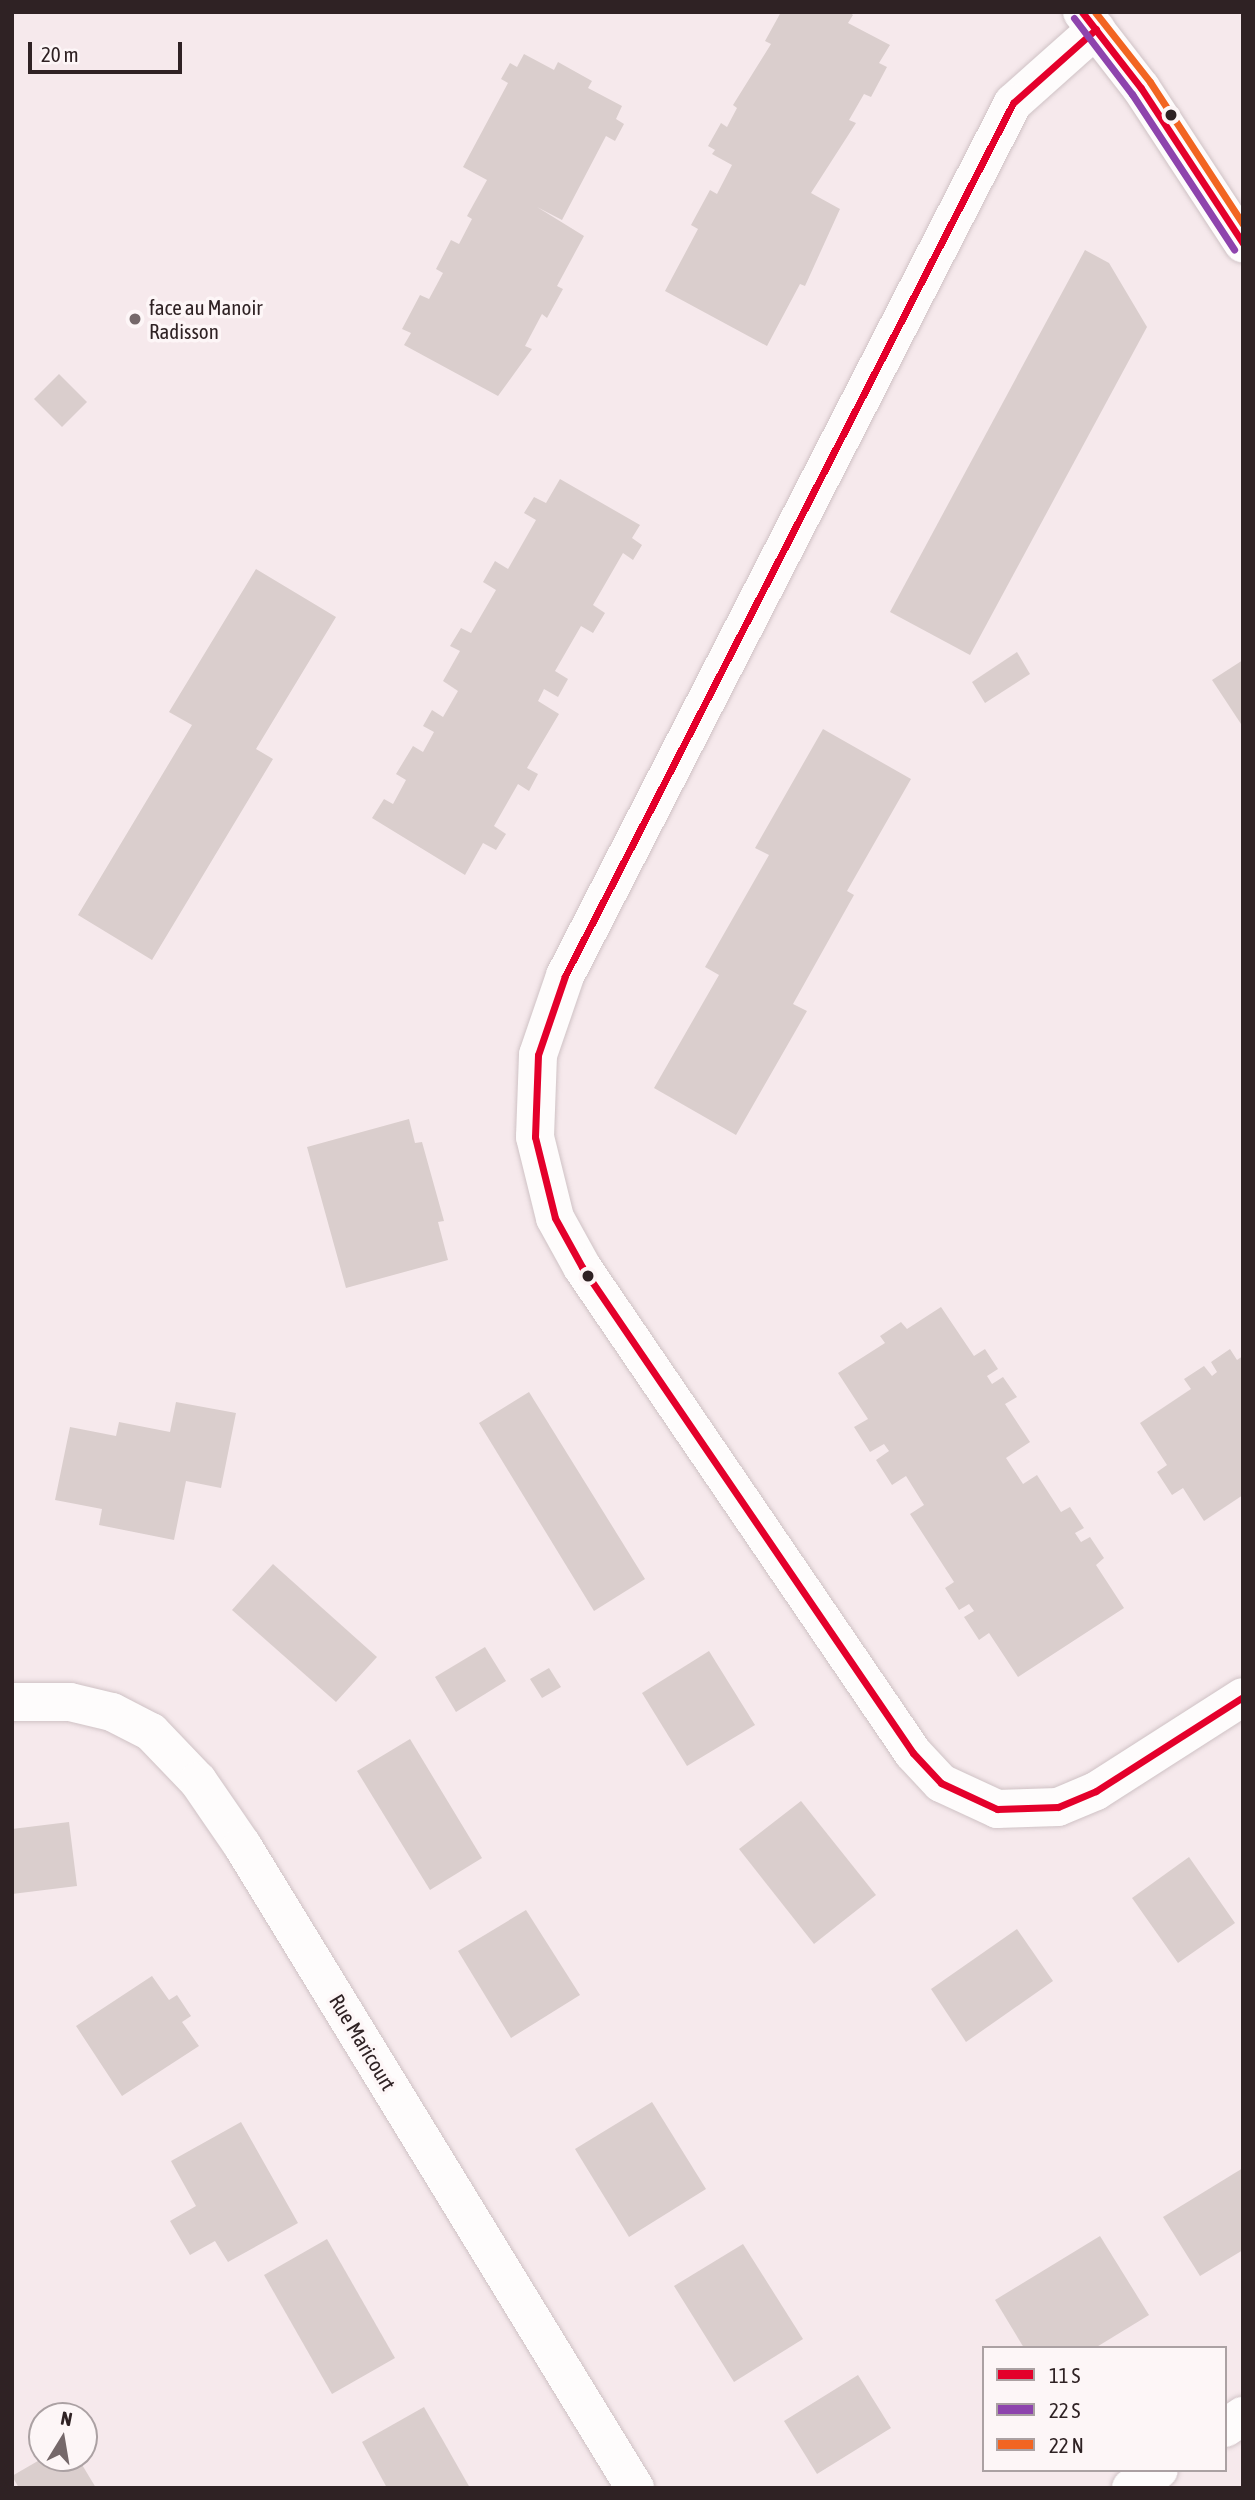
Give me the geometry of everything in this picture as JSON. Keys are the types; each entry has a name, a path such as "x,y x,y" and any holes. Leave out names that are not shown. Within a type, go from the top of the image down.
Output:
{"street":[{"path":"1243,243 1149,99 1089,21 1013,103 565,976 538,1055 535,1137 555,1218 582,1267 913,1753 941,1783 997,1809 1058,1807 1096,1791 1243,1697"},
{"name":"Rue Maricourt","path":"12,1702 70,1702 111,1712 151,1732 198,1781 242,1845 635,2488"},
{"path":"1227,2427 1243,2416"},
{"path":"1131,2488 1156,2472"}],"building":[{"path":"781,12 849,12 853,15 848,23 890,45 879,63 887,67 871,97 864,94 849,120 856,123 811,193 840,209 805,286 800,284 767,346 665,291 698,229 691,225 710,190 717,194 732,165 712,154 715,150 708,146 721,123 727,127 737,108 733,105 771,44 765,41"},
{"path":"524,54 554,70 558,62 592,81 588,88 622,106 616,119 624,124 615,141 606,136 562,220 537,207 584,236 557,286 563,289 547,318 542,314 525,346 532,349 498,396 404,345 411,333 402,329 420,295 429,299 443,273 436,269 451,240 459,244 472,219 467,216 487,180 463,167 508,83 501,79 510,63 517,67"},
{"path":"1085,250 1109,263 1147,327 970,655 890,612"},
{"path":"59,374 87,402 62,427 34,399"},
{"path":"560,479 640,525 632,538 642,545 633,560 623,553 593,605 605,613 593,633 581,626 555,671 568,679 558,697 544,689 538,701 559,714 527,768 538,774 529,791 518,784 494,826 506,834 496,850 483,843 465,875 372,818 384,799 393,804 406,780 396,774 413,746 423,752 434,732 423,726 432,710 443,717 458,691 443,681 460,651 450,646 461,628 471,633 496,590 483,582 495,561 508,569 536,520 524,513 534,497 546,503"},
{"path":"256,569 336,617 256,749 273,759 152,960 78,915 192,725 169,712"},
{"path":"1017,652 1030,674 985,703 972,682"},
{"path":"1243,660 1243,727 1212,680"},
{"path":"823,729 911,779 847,891 854,895 793,1004 807,1011 736,1135 654,1088 719,975 705,967 769,855 755,848"},
{"path":"409,1119 415,1143 422,1142 444,1221 438,1222 448,1260 346,1288 307,1147"},
{"path":"941,1307 974,1356 985,1349 998,1369 987,1376 992,1384 1003,1377 1017,1397 1005,1404 1030,1442 1006,1458 1023,1484 1037,1475 1061,1512 1070,1507 1084,1528 1075,1533 1081,1542 1090,1537 1104,1558 1096,1565 1124,1608 1018,1677 989,1633 979,1640 964,1617 974,1611 969,1604 959,1610 945,1588 954,1582 910,1514 924,1505 906,1476 892,1485 876,1460 889,1451 884,1444 870,1452 854,1427 868,1419 838,1373 885,1343 880,1336 901,1322 907,1329"},
{"path":"1230,1349 1237,1360 1243,1356 1243,1495 1204,1521 1183,1488 1172,1495 1157,1472 1167,1465 1140,1423 1191,1389 1184,1379 1204,1366 1212,1376 1217,1372 1211,1362"},
{"path":"529,1392 645,1579 594,1611 479,1423"},
{"path":"176,1402 236,1413 221,1488 186,1481 174,1540 99,1525 102,1509 55,1500 70,1427 116,1436 119,1422 170,1432"},
{"path":"273,1564 377,1657 336,1702 232,1610"},
{"path":"485,1647 506,1681 456,1712 435,1677"},
{"path":"709,1651 755,1725 687,1766 642,1693"},
{"path":"549,1668 561,1687 542,1698 530,1679"},
{"path":"410,1739 482,1858 430,1890 357,1771"},
{"path":"801,1801 876,1895 814,1944 739,1849"},
{"path":"69,1822 77,1886 12,1894 12,1829"},
{"path":"1189,1857 1235,1923 1178,1963 1132,1898"},
{"path":"526,1910 580,1995 511,2038 458,1951"},
{"path":"1017,1929 1053,1981 966,2042 931,1989"},
{"path":"152,1976 169,2000 177,1995 191,2016 182,2022 199,2046 122,2096 76,2026"},
{"path":"652,2102 706,2189 629,2237 575,2149"},
{"path":"241,2122 298,2223 228,2262 215,2241 190,2255 170,2221 196,2206 171,2161"},
{"path":"1243,2168 1243,2250 1200,2276 1163,2217"},
{"path":"1100,2236 1149,2315 1098,2346 1023,2346 995,2300"},
{"path":"327,2239 395,2358 332,2394 264,2275"},
{"path":"743,2244 803,2339 734,2382 674,2286"},
{"path":"858,2375 891,2428 817,2474 784,2421"},
{"path":"424,2407 470,2488 387,2488 362,2442"},
{"path":"28,2467 28,2472 86,2472 96,2488 19,2488 12,2476"}],"transit line":[{"path":"1082,12 1141,88 1243,243"},
{"path":"1095,12 1150,82 1243,224"},
{"path":"1074,18 1132,94 1234,249"},
{"path":"1096,29 1013,103 565,976 538,1055 535,1137 555,1218 582,1267 913,1753 941,1783 997,1809 1058,1807 1096,1791 1243,1697"}],"place":[{"name":"face au Manoir Radisson","path":"135,319"}]}
